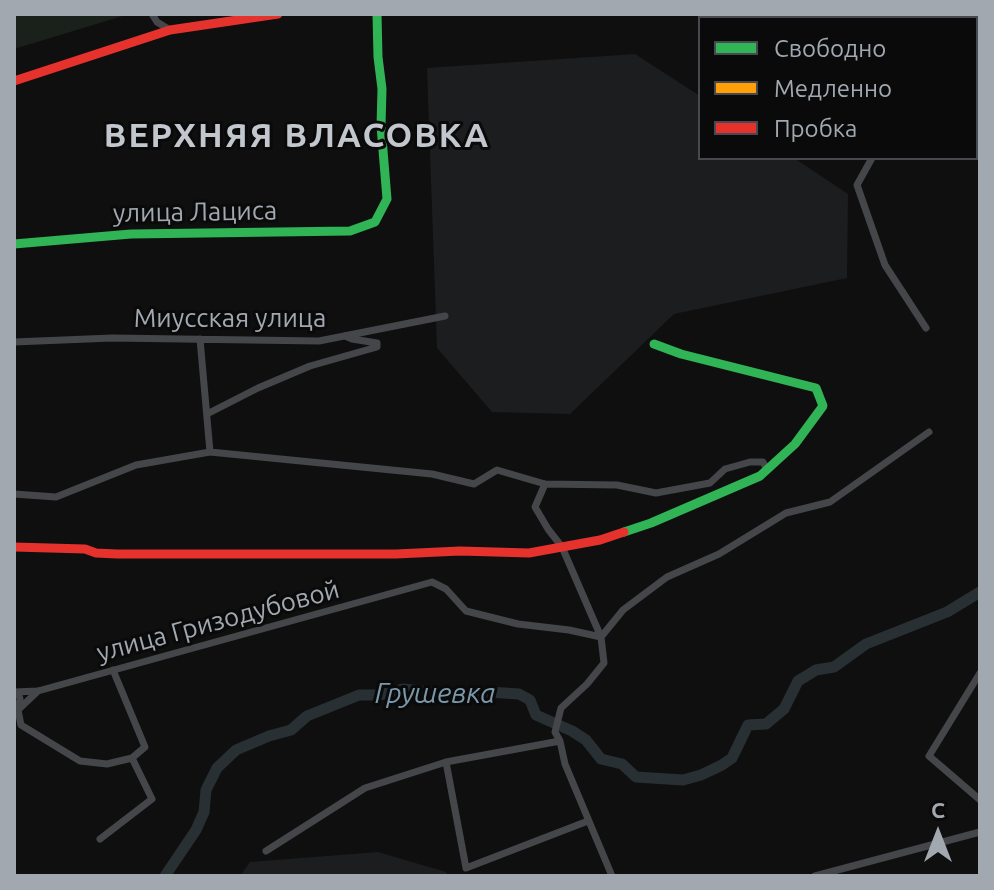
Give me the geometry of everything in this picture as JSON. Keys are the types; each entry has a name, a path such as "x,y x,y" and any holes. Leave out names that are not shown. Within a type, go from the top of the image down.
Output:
{"street":[{"path":"152,14 157,22 170,30"},
{"path":"14,81 170,30 239,17 278,14"},
{"name":"улица Лациса","path":"14,244 131,234 350,231 375,222 387,199 377,14"},
{"path":"871,160 857,185 885,265 926,328"},
{"name":"Миусская улица","path":"14,342 112,338 319,341 445,316"},
{"path":"207,414 310,366 377,347 377,343 345,336"},
{"path":"200,339 210,452"},
{"path":"14,547 85,549 117,554 529,553 600,540 651,523 760,476 795,444 823,406 816,388 681,354 654,344"},
{"path":"601,637 623,610 667,577 719,554 786,513 830,502 929,432"},
{"path":"14,494 56,497 136,465 210,452 432,474 474,484 497,470 545,484 617,485 656,493 710,483 725,469 750,462 763,462 767,470"},
{"path":"545,484 535,507 562,547 601,637 604,663 561,708 555,732 565,764 612,876"},
{"name":"улица Гризодубовой","path":"16,692 38,691 432,582 446,589 466,611 518,624 601,637"},
{"path":"16,692 20,699 16,710 21,725 80,761 107,764 132,758 145,747 113,670"},
{"path":"980,673 929,756 980,799"},
{"path":"16,710 38,691"},
{"path":"266,851 365,788 446,762 560,741"},
{"path":"100,839 152,799 132,758"},
{"path":"446,762 466,868 588,821"},
{"path":"815,876 980,832"}],"shaded area":[{"path":"14,14 126,14 126,15 14,49"},
{"path":"635,54 698,95 698,160 797,160 848,194 847,278 674,314 570,414 492,412 437,348 427,68"},
{"path":"378,852 446,872 448,876 240,876 250,862"}],"waterway":[{"name":"Грушевка","path":"165,876 196,830 204,812 206,790 217,768 236,750 291,730 307,716 359,695 380,695 403,689 454,695 488,692 519,694 530,700 536,715 586,740 601,759 622,764 636,777 683,780 701,775 732,758 748,725 766,724 784,709 798,681 816,670 834,667 866,644 947,612 980,592"}],"traffic: fast":[{"path":"14,244 131,234 350,231 375,222 387,199 377,14"},
{"path":"624,532 760,476 795,444 823,406 816,388 681,354 654,344"}],"traffic: jam":[{"path":"14,81 170,30 278,14"},
{"path":"14,547 85,549 117,554 529,553 600,540 624,532"}],"district":[{"name":"ВЕРХНЯЯ ВЛАСОВКА","path":"297,136"}]}
